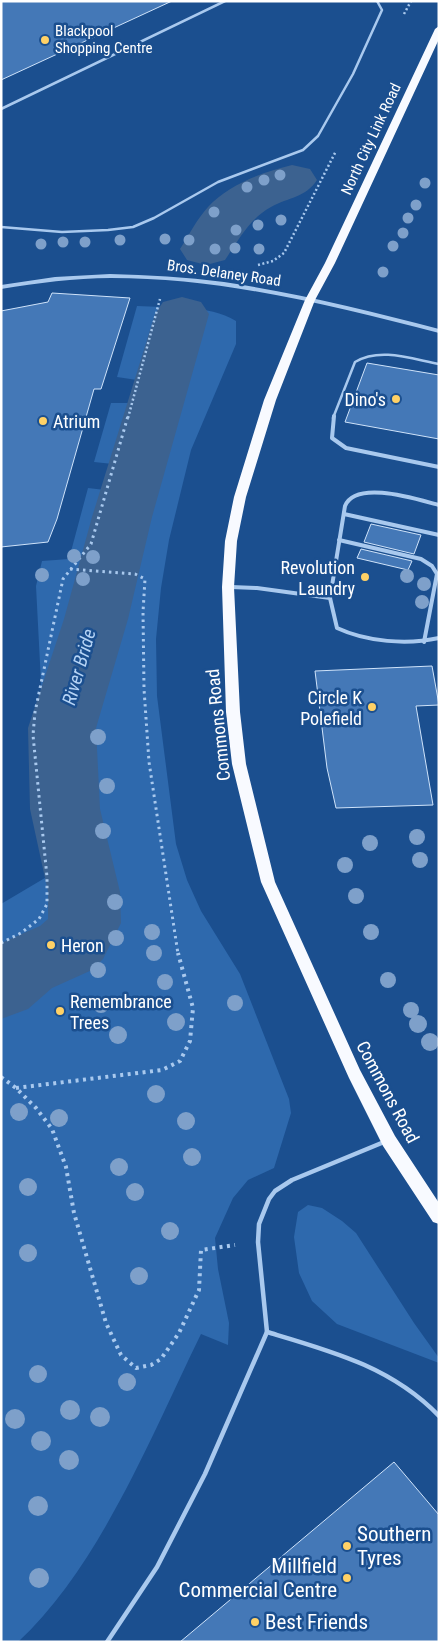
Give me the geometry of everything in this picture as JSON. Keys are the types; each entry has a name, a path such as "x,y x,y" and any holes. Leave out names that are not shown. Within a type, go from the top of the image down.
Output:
{"highway":[{"name":"North City Link Road","path":"330,263 439,29"},
{"name":"Commons Road","path":"330,263 310,300 270,400 240,497 231,541 228,586 233,712 239,764 268,882 346,1056 389,1141 439,1217"}],"street":[{"name":"Bros. Delaney Road","path":"1,287 94,276 165,278 310,300 439,332"}],"lane":[{"path":"1,109 225,1"},
{"path":"1,227 21,230 62,231 124,229 157,216 212,186 307,148 318,136 373,33 382,10 377,1"},
{"path":"439,364 381,354 362,356 355,362 333,419 331,431 332,438 346,448 439,467"},
{"path":"439,505 376,492 359,493 348,501 339,540 330,598 337,628 354,636 424,642 439,638"},
{"path":"344,514 439,535"},
{"path":"339,540 420,559 432,566 437,574 424,642"},
{"path":"228,586 330,598"},
{"path":"107,1642 158,1567 205,1474 267,1332 258,1242 259,1224 264,1208 279,1188 292,1180 389,1141"},
{"path":"267,1332 330,1352 389,1376 430,1405 439,1416"}],"path":[{"path":"1,943 21,933 39,919 47,904 47,877 34,735 35,712 63,579 91,544 122,440 165,278"},
{"path":"16,1088 162,1070 180,1061 190,1040 193,1008 178,952 171,914 168,878 156,822 149,762 144,689 143,612 145,578 134,574 70,569"},
{"path":"1,1078 16,1088 36,1108 52,1129 66,1167 74,1213 106,1323 121,1355 136,1368 147,1367 164,1357 182,1325 201,1286 199,1260 201,1250 258,1242"}],"shaded area":[{"path":"137,306 201,309 236,321 236,344 191,450 169,540 161,588 156,639 157,696 176,844 187,880 201,911 240,974 289,1099 291,1113 274,1168 248,1180 233,1198 215,1238 218,1269 229,1323 228,1345 201,1334 122,1497 99,1538 74,1576 47,1611 18,1642 1,1642 1,904 55,872 48,818 36,586 42,561 69,559 88,488 105,490 113,464 94,462 111,403 131,403 137,380 117,377"},
{"path":"308,1205 322,1208 356,1233 439,1358 439,1363 337,1324 312,1301 299,1273 294,1237 298,1212"}],"building":[{"name":"Blackpool Shopping Centre","path":"1,1 172,1 1,80"},
{"name":"Atrium","path":"52,293 130,298 101,389 94,389 57,519 48,542 1,547 1,311 48,302"},
{"name":"Dino's","path":"367,363 439,375 439,439 345,422"},
{"path":"371,524 421,535 414,554 364,542"},
{"path":"361,549 412,561 408,570 357,558"},
{"path":"432,666 439,705 416,706 433,805 336,808 327,768 315,671"},
{"name":"Millfield Commercial Centre","path":"394,1462 439,1515 439,1642 180,1642"}],"waterway":[{"name":"River Bride","path":"206,249 227,217 252,197 292,180"},
{"name":"River Bride","path":"1,987 26,966 66,948 77,937 84,923 84,892 65,809 62,728 96,619 122,517 182,314"}],"place":[{"name":"Blackpool Shopping Centre","path":"45,40"},
{"name":"Dino's","path":"396,399"},
{"name":"Atrium","path":"43,421"},
{"name":"Revolution Laundry","path":"365,577"},
{"name":"Circle K Polefield","path":"372,707"},
{"name":"Heron","path":"51,945"},
{"name":"Remembrance Trees","path":"60,1011"},
{"name":"Southern Tyres","path":"347,1546"},
{"name":"Millfield Commercial Centre","path":"347,1578"},
{"name":"Best Friends","path":"255,1622"}]}
